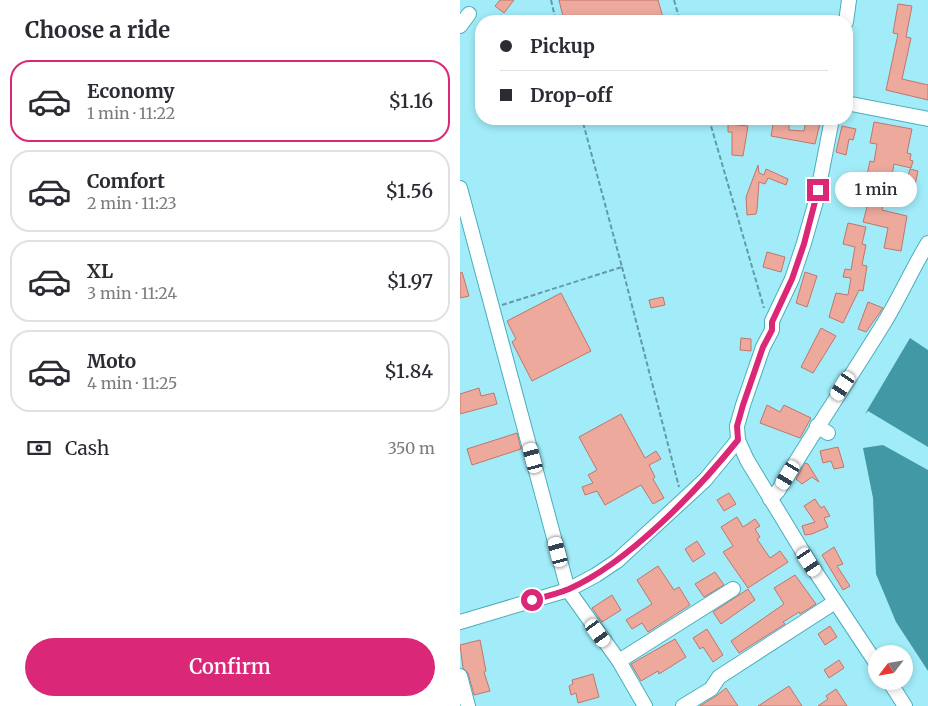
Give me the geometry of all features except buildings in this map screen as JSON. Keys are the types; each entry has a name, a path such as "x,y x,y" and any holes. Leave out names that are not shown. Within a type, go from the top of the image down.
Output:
{"street":[{"path":"847,15 849,0"},
{"path":"460,26 469,14"},
{"path":"853,104 928,119"},
{"path":"831,125 816,201 804,244 792,279 772,322 772,330 763,347 739,418 738,440 740,449 770,499 868,651"},
{"path":"460,188 568,590 619,661 646,706"},
{"path":"770,499 778,491 822,430 928,243"},
{"path":"460,622 568,590 617,561 705,480 738,440"},
{"path":"619,661 733,589"},
{"path":"683,706 711,689 719,677 835,602"},
{"path":"460,676 468,706"},
{"path":"895,690 906,706"}],"path":[{"path":"551,0 555,15"},
{"path":"674,0 678,15"},
{"path":"584,125 683,501"},
{"path":"711,125 766,315 772,322"},
{"path":"493,308 622,267"}],"water":[{"path":"910,338 928,350 928,447 868,411 865,414"},
{"path":"883,445 928,470 928,671 913,648 913,645 911,645 896,622 876,574 873,498 863,448"}],"route":[{"path":"532,600 568,590 617,561 705,480 738,440 737,426 743,405 763,347 772,330 772,322 778,306 792,279 804,244 818,190"}]}
